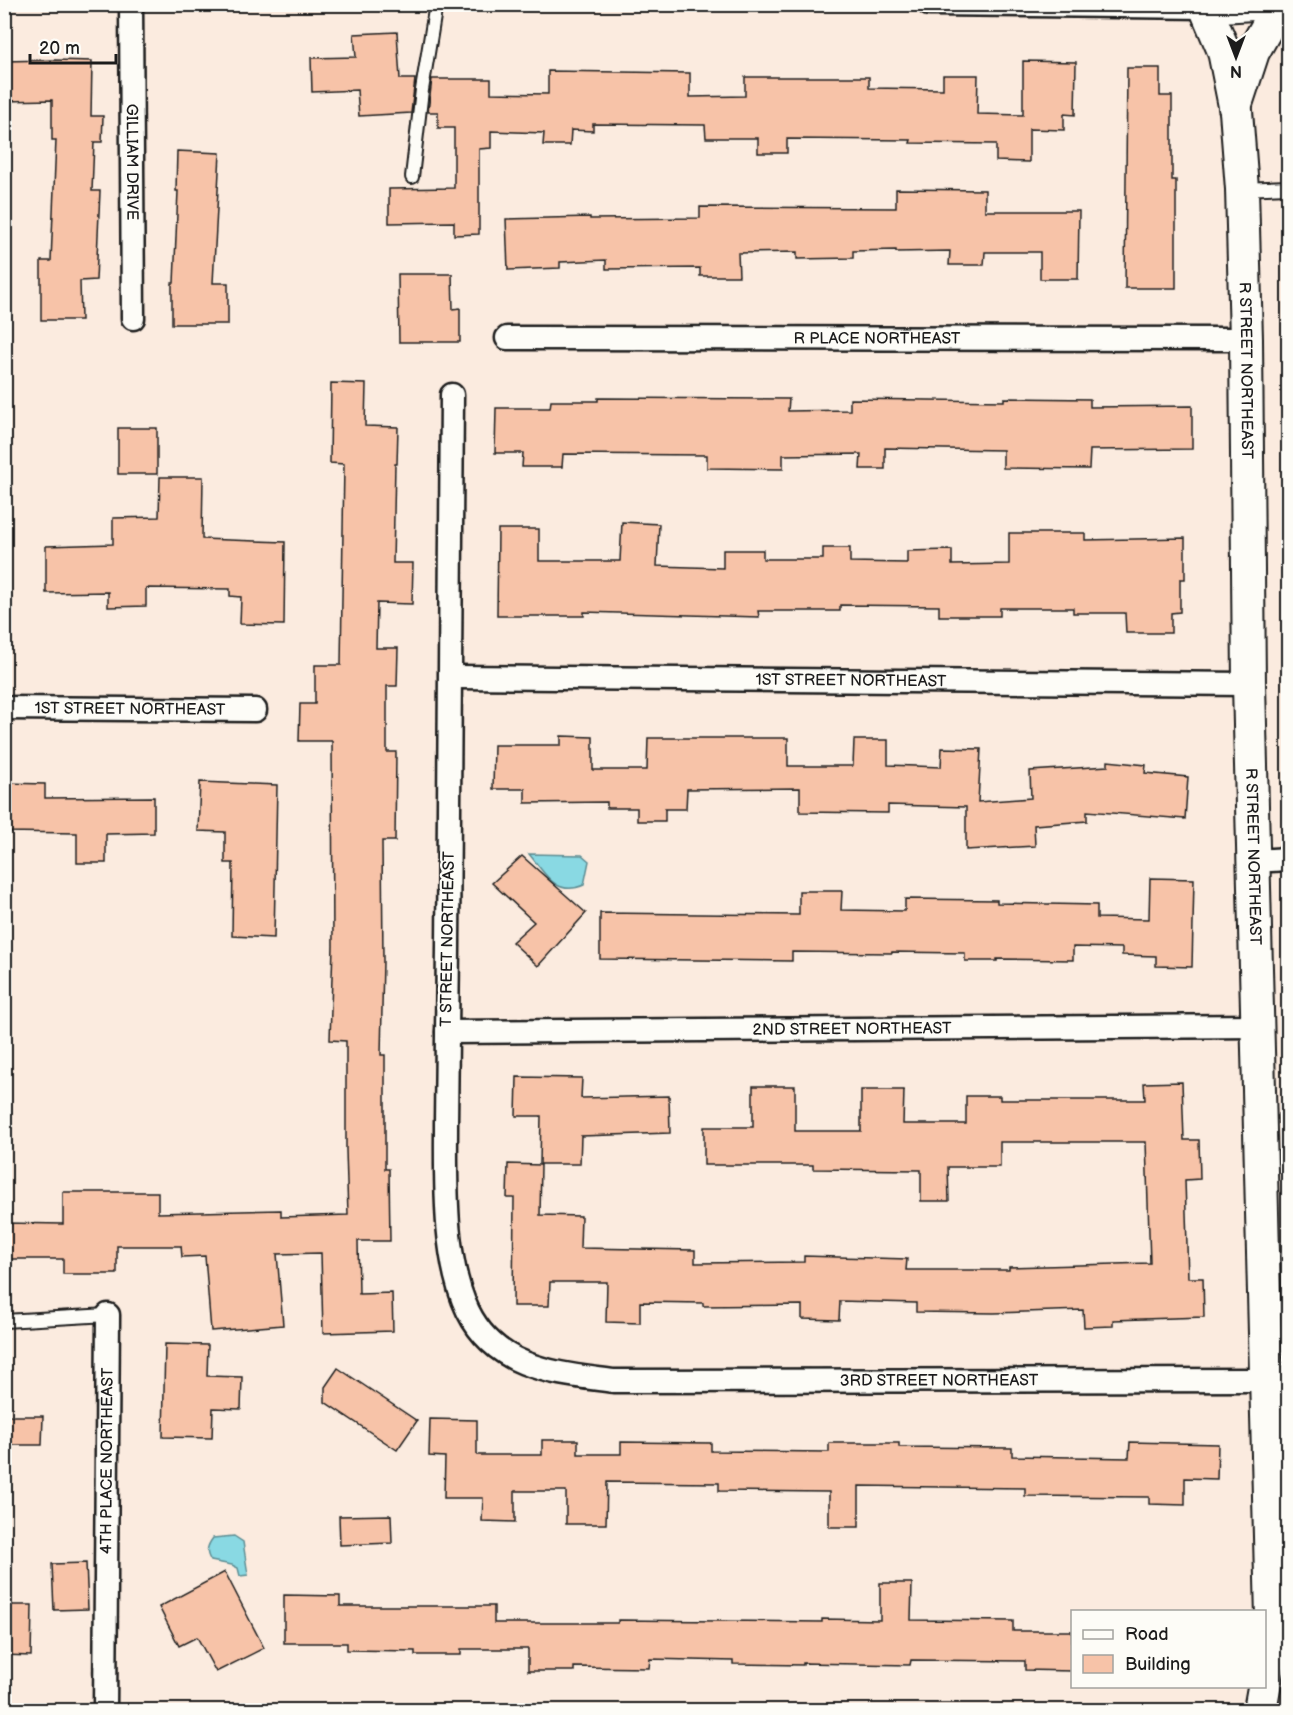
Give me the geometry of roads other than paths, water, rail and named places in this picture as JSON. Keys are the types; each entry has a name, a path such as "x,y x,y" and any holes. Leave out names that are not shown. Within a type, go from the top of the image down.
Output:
{"street":[{"name":"GILLIAM DRIVE","path":"131,4 133,318"},
{"path":"929,4 1205,6 1253,4"},
{"path":"1235,107 1253,52 1280,4"},
{"name":"R STREET NORTHEAST","path":"1205,6 1224,51 1235,107 1242,189 1246,339 1249,684 1272,1618 1266,1676"},
{"name":"R PLACE NORTHEAST","path":"507,338 1246,339"},
{"name":"T STREET NORTHEAST","path":"452,395 453,677 446,1153 451,1240 458,1283 468,1312 482,1332 498,1349 519,1363 554,1373 613,1381"},
{"name":"1ST STREET NORTHEAST","path":"453,677 1249,684"},
{"name":"1ST STREET NORTHEAST","path":"4,708 255,710"},
{"path":"1253,861 1288,859"},
{"name":"2ND STREET NORTHEAST","path":"447,1032 1258,1026"},
{"name":"4TH PLACE NORTHEAST","path":"105,1710 108,1315"},
{"name":"3RD STREET NORTHEAST","path":"613,1381 1266,1380"},
{"name":"R STREET NORTHEAST","path":"1260,1710 1264,1688"}],"lane":[{"path":"412,177 422,90 436,4"},
{"path":"1242,189 1288,187"},
{"name":"4TH PLACE NORTHEAST","path":"4,1321 108,1315"}],"water":[{"path":"529,854 582,855 589,861 584,885 574,888 558,886 546,876"},
{"path":"234,1536 243,1542 248,1575 240,1576 238,1568 211,1561 208,1555 208,1546 213,1538"}]}
